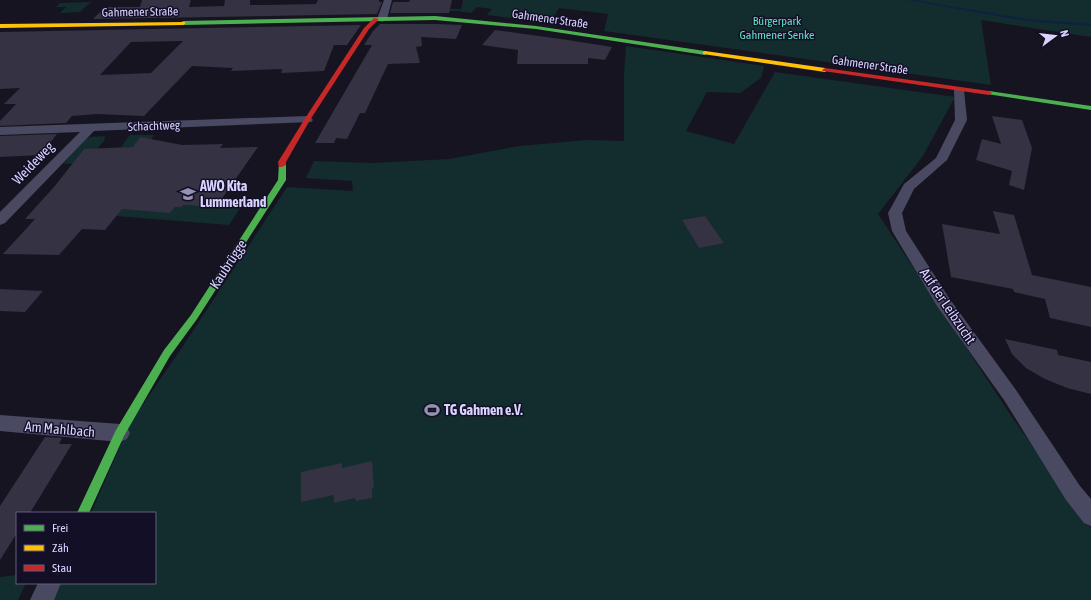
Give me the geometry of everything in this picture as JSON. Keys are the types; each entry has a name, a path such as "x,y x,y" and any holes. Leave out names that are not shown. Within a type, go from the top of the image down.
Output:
{"main road":[{"name":"Gahmener Straße","path":"0,26 446,18 1091,108"},
{"name":"Kaubrügge","path":"83,512 120,434 167,354 194,316 282,180 282,162 307,120 367,28 379,19"}],"street":[{"path":"379,19 388,0"},
{"name":"Auf der Leibzucht","path":"959,90 961,120 941,160 909,187 896,213 899,230 943,302 1010,395 1073,493 1091,516"},
{"name":"Schachtweg","path":"0,131 307,120"},
{"name":"Weideweg","path":"0,220 90,128"},
{"name":"Am Mahlbach","path":"0,423 120,434"},
{"path":"42,600 50,584"}],"green space":[{"name":"Bürgerpark Gahmener Senke","path":"463,0 1091,0 1091,37 981,20 991,85 604,31 608,14 559,8 550,23 487,15 492,9 477,7 471,13 439,11 440,9 461,9"},
{"path":"91,2 80,12 60,13 66,7 56,7 60,3"},
{"path":"626,46 764,66 761,78 740,93 707,92 686,131 734,144 775,72 955,97 923,156 878,214 1014,420 1091,528 1091,600 53,600 60,584 156,584 156,512 91,512 130,423 183,346 287,187 353,191 352,181 306,178 314,161 372,163 449,159 519,146 587,140 624,141 624,74"},
{"path":"130,135 154,135 148,144 120,148"},
{"path":"105,136 104,141 97,149 84,149 75,161 88,163 63,164 84,140 90,137"},
{"path":"156,168 170,213 175,207 182,207 183,205 216,207 222,199 246,199 229,225 116,216"},
{"path":"16,575 16,584 26,584 18,600 0,600 0,577"}],"building":[{"path":"142,0 191,0 189,7 224,6 225,0 250,0 250,5 316,4 318,0 379,0 379,2 382,2 377,14 93,19 105,7 140,7"},
{"path":"410,0 452,0 449,13 390,13 393,2 409,2"},
{"path":"380,24 462,25 456,39 421,37 422,46 416,47 420,63 388,64 365,113 360,113 347,139 336,138 334,143 315,143 372,45 364,45 373,31"},
{"path":"361,25 347,45 334,45 324,71 281,73 282,69 231,71 233,68 192,66 144,116 97,114 72,116 66,123 0,126 0,121 16,104 4,104 20,88 0,89 0,32","holes":["183,41 151,73 100,75 131,42"]},
{"path":"495,30 612,47 605,60 588,58 588,64 517,64 518,50 482,45"},
{"path":"992,116 1022,120 1032,148 1024,190 1009,185 1012,171 976,160 982,139 1001,144"},
{"path":"57,134 41,155 0,157 0,136"},
{"path":"140,137 182,145 223,144 220,148 258,147 216,207 183,205 182,207 175,207 170,213 122,209 105,230 82,229 59,255 3,254 35,219 25,219 54,187 84,149 133,147"},
{"path":"993,211 1014,215 1032,275 1091,287 1091,327 1050,318 1045,299 1014,292 1013,289 951,277 942,224 1000,234"},
{"path":"705,216 724,243 699,248 682,220"},
{"path":"0,289 43,291 25,312 0,311"},
{"path":"1005,339 1057,350 1058,355 1091,362 1091,394 1067,388 1045,379 1026,368 1012,354"},
{"path":"45,437 62,438 59,444 72,444 31,512 16,512 16,535 0,560 0,506"},
{"path":"372,461 374,488 372,489 372,498 356,501 355,498 334,503 334,495 301,502 301,472 342,463 342,468"}],"waterway":[{"path":"909,0 1027,20 1091,25"}],"traffic: fast":[{"path":"183,23 435,18 469,20 570,32 705,53"},
{"path":"989,93 1091,108"},
{"path":"83,512 120,433 167,353 194,317 282,180 282,165"}],"traffic: slow":[{"path":"0,26 183,23"},
{"path":"705,53 825,70"}],"traffic: jam":[{"path":"282,165 282,162 307,120 367,28 376,19"},
{"path":"825,70 989,93"}],"place":[{"name":"AWO Kita Lummerland","path":"188,194"},
{"name":"TG Gahmen e.V.","path":"432,410"}]}
